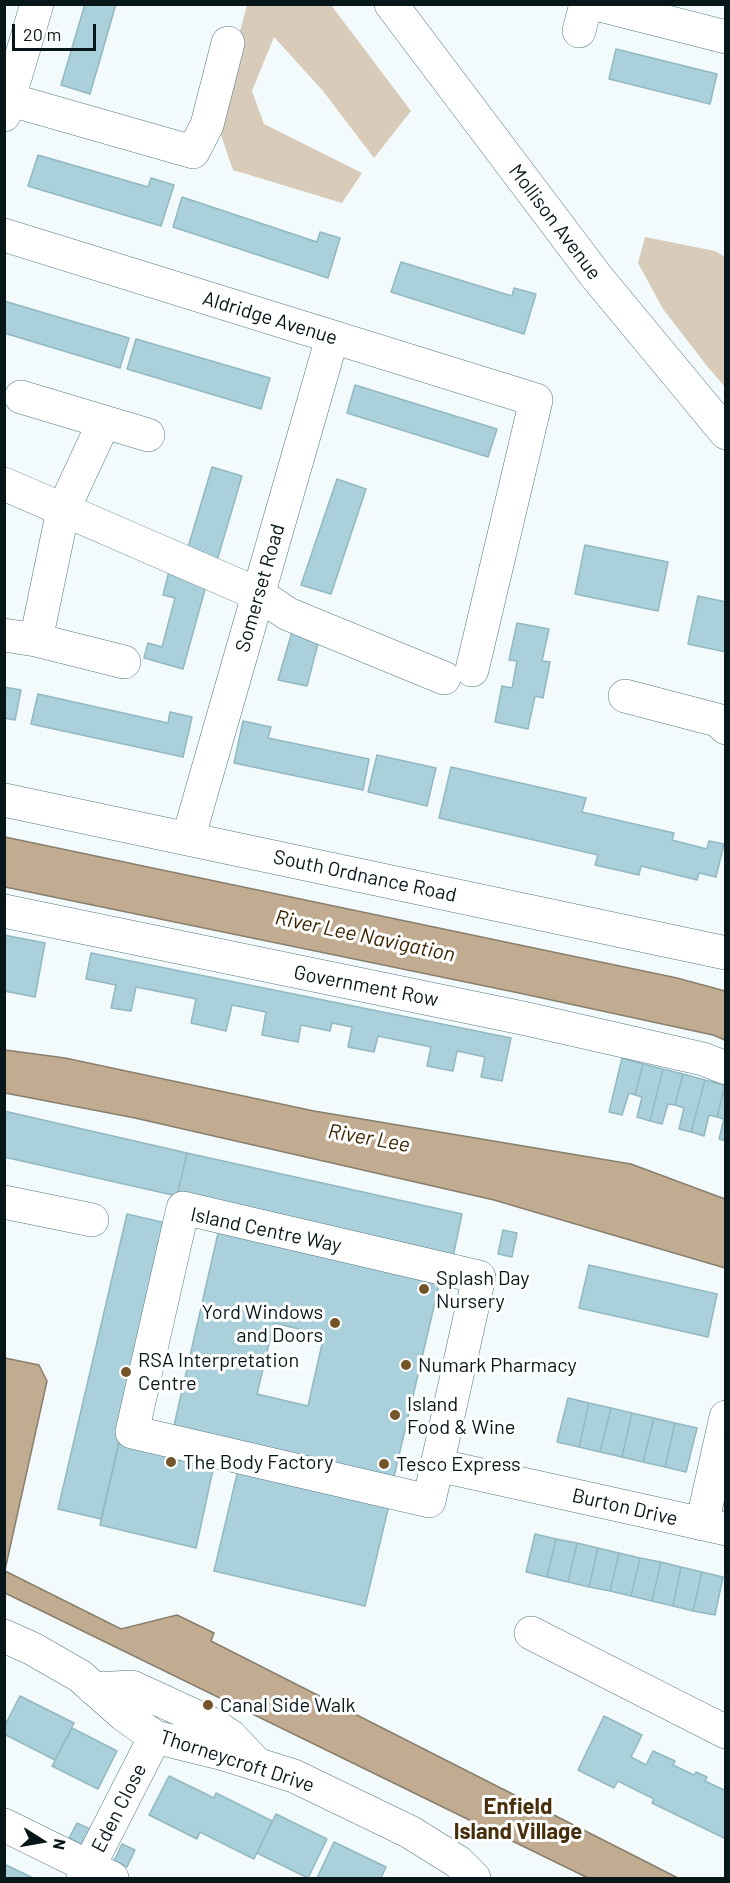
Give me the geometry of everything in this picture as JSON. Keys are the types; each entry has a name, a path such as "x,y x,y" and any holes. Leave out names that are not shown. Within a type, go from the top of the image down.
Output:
{"street":[{"path":"37,4 6,104 193,152 207,125 228,44"},
{"name":"Mollison Avenue","path":"391,4 596,276 726,433"},
{"path":"587,14 726,37"},
{"name":"Aldridge Avenue","path":"4,235 536,400 458,674 288,614 258,594"},
{"name":"Somerset Road","path":"188,838 332,338"},
{"path":"21,397 148,435"},
{"path":"104,422 63,510 20,638 124,662"},
{"path":"4,484 258,594"},
{"path":"625,696 717,720 726,728"},
{"name":"South Ordnance Road","path":"4,800 726,953"},
{"name":"Government Row","path":"4,911 527,1019 703,1059 726,1068"},
{"path":"4,1202 92,1221"},
{"name":"Island Centre Way","path":"183,1208 479,1277 437,1464 429,1501 132,1432 183,1208"},
{"path":"714,1526 726,1417"},
{"name":"Burton Drive","path":"437,1464 714,1526"},
{"path":"531,1633 726,1732"},
{"name":"Thorneycroft Drive","path":"4,1636 33,1648 80,1676 124,1715 155,1737 224,1754 294,1776 410,1832 458,1862 474,1878"},
{"path":"94,1689 132,1687 212,1724 230,1736 258,1765"},
{"name":"Eden Close","path":"95,1875 155,1737"},
{"path":"4,1825 95,1875"}],"shaded area":[{"path":"247,5 331,5 411,111 374,158 323,91 274,37 252,91 264,124 362,173 342,203 233,170 216,121"},
{"path":"645,237 715,251 725,257 725,387 663,309 638,263"}],"water":[{"name":"River Lee Navigation","path":"5,837 677,978 725,991 725,1040 713,1035 519,993 5,887"},
{"name":"River Lee","path":"5,1050 65,1058 314,1111 631,1164 725,1199 725,1268 494,1200 135,1118 5,1093"},
{"path":"5,1358 39,1365 47,1381 5,1570"},
{"path":"5,1571 121,1629 177,1615 214,1633 211,1641 678,1878 588,1878 5,1593"}],"building":[{"path":"85,4 116,4 90,94 61,85"},
{"path":"616,49 717,74 710,104 609,79"},
{"path":"38,155 148,187 151,178 174,185 161,226 28,186"},
{"path":"182,197 317,242 320,232 340,238 328,278 173,227"},
{"path":"401,262 512,296 514,288 536,294 524,334 391,292"},
{"path":"4,301 129,338 120,368 4,333"},
{"path":"136,339 270,378 261,409 127,369"},
{"path":"355,385 497,429 488,457 347,413"},
{"path":"212,467 242,476 216,564 186,554"},
{"path":"337,479 366,489 331,594 301,585"},
{"path":"585,545 668,562 658,611 575,594"},
{"path":"169,571 207,582 183,669 144,658 148,643 162,647 175,598 163,595"},
{"path":"698,596 726,602 726,652 688,644"},
{"path":"517,623 549,629 542,661 550,662 543,698 535,696 528,729 495,722 502,686 512,688 517,661 509,660"},
{"path":"293,628 320,636 307,686 278,680"},
{"path":"4,687 21,690 15,720 4,718"},
{"path":"38,694 168,723 170,712 192,717 183,757 31,724"},
{"path":"243,721 271,727 268,738 369,759 363,790 234,763"},
{"path":"377,755 436,768 427,806 368,792"},
{"path":"451,767 586,798 582,812 674,833 672,840 707,849 709,841 724,844 716,877 699,873 697,880 641,866 639,875 595,865 598,855 439,818"},
{"path":"4,935 45,943 35,997 4,991"},
{"path":"91,953 511,1038 502,1081 481,1077 485,1057 457,1051 453,1071 427,1066 431,1047 378,1036 374,1052 348,1047 352,1027 332,1023 330,1031 301,1025 298,1042 262,1035 266,1012 232,1005 226,1031 191,1023 196,999 136,987 131,1011 111,1008 116,985 86,979"},
{"path":"622,1058 643,1064 635,1095 629,1093 622,1115 609,1112"},
{"path":"643,1064 663,1069 650,1121 637,1117 642,1097 635,1095"},
{"path":"663,1069 683,1074 675,1105 668,1104 662,1124 650,1121"},
{"path":"683,1074 705,1080 691,1132 679,1129 684,1108 675,1105"},
{"path":"705,1080 725,1085 717,1117 709,1115 704,1136 691,1132"},
{"path":"725,1085 726,1141 719,1139 724,1119 717,1117"},
{"path":"4,1111 187,1153 177,1196 4,1157"},
{"path":"187,1153 462,1214 453,1257 177,1196"},
{"path":"127,1214 170,1224 101,1519 58,1509"},
{"path":"219,1229 440,1281 393,1481 173,1430","holes":["274,1323 324,1335 308,1406 257,1394"]},
{"path":"503,1230 517,1233 512,1257 498,1254"},
{"path":"589,1265 717,1294 708,1337 579,1308"},
{"path":"568,1398 589,1403 579,1447 557,1442"},
{"path":"589,1403 611,1408 600,1452 579,1447"},
{"path":"611,1408 632,1413 622,1457 600,1452"},
{"path":"632,1413 654,1418 643,1462 622,1457"},
{"path":"654,1418 675,1423 665,1467 643,1462"},
{"path":"675,1423 697,1428 686,1472 665,1467"},
{"path":"119,1443 214,1465 196,1548 100,1525"},
{"path":"238,1470 389,1505 365,1606 214,1571"},
{"path":"535,1534 556,1539 547,1577 526,1572"},
{"path":"556,1539 577,1543 568,1582 547,1577"},
{"path":"577,1543 598,1548 589,1587 568,1582"},
{"path":"598,1548 619,1553 610,1591 589,1587"},
{"path":"619,1553 640,1558 631,1596 610,1591"},
{"path":"640,1558 661,1562 652,1601 631,1596"},
{"path":"661,1562 681,1567 673,1606 652,1601"},
{"path":"681,1567 702,1572 693,1611 673,1606"},
{"path":"702,1572 723,1577 715,1615 693,1611"},
{"path":"20,1696 74,1723 55,1760 4,1734 4,1727"},
{"path":"604,1716 642,1735 631,1757 646,1765 653,1751 675,1761 673,1765 694,1775 696,1772 707,1777 705,1781 726,1791 726,1839 652,1803 654,1799 618,1781 614,1788 578,1770"},
{"path":"72,1728 117,1751 98,1789 52,1766"},
{"path":"169,1776 214,1798 216,1793 272,1821 254,1859 200,1832 197,1839 149,1815"},
{"path":"276,1814 327,1839 308,1878 257,1853"},
{"path":"77,1823 90,1829 82,1845 69,1838"},
{"path":"334,1842 386,1867 381,1878 317,1878"},
{"path":"122,1844 135,1850 127,1867 114,1861"},
{"path":"4,1864 33,1878 4,1878"}],"place":[{"name":"Splash Day Nursery","path":"424,1289"},
{"name":"Yord Windows and Doors","path":"335,1323"},
{"name":"Numark Pharmacy","path":"406,1365"},
{"name":"RSA Interpretation Centre","path":"126,1372"},
{"name":"Island Food & Wine","path":"395,1415"},
{"name":"The Body Factory","path":"171,1462"},
{"name":"Tesco Express","path":"384,1464"},
{"name":"Canal Side Walk","path":"208,1705"}],"district":[{"name":"Enfield Island Village","path":"518,1820"}]}
